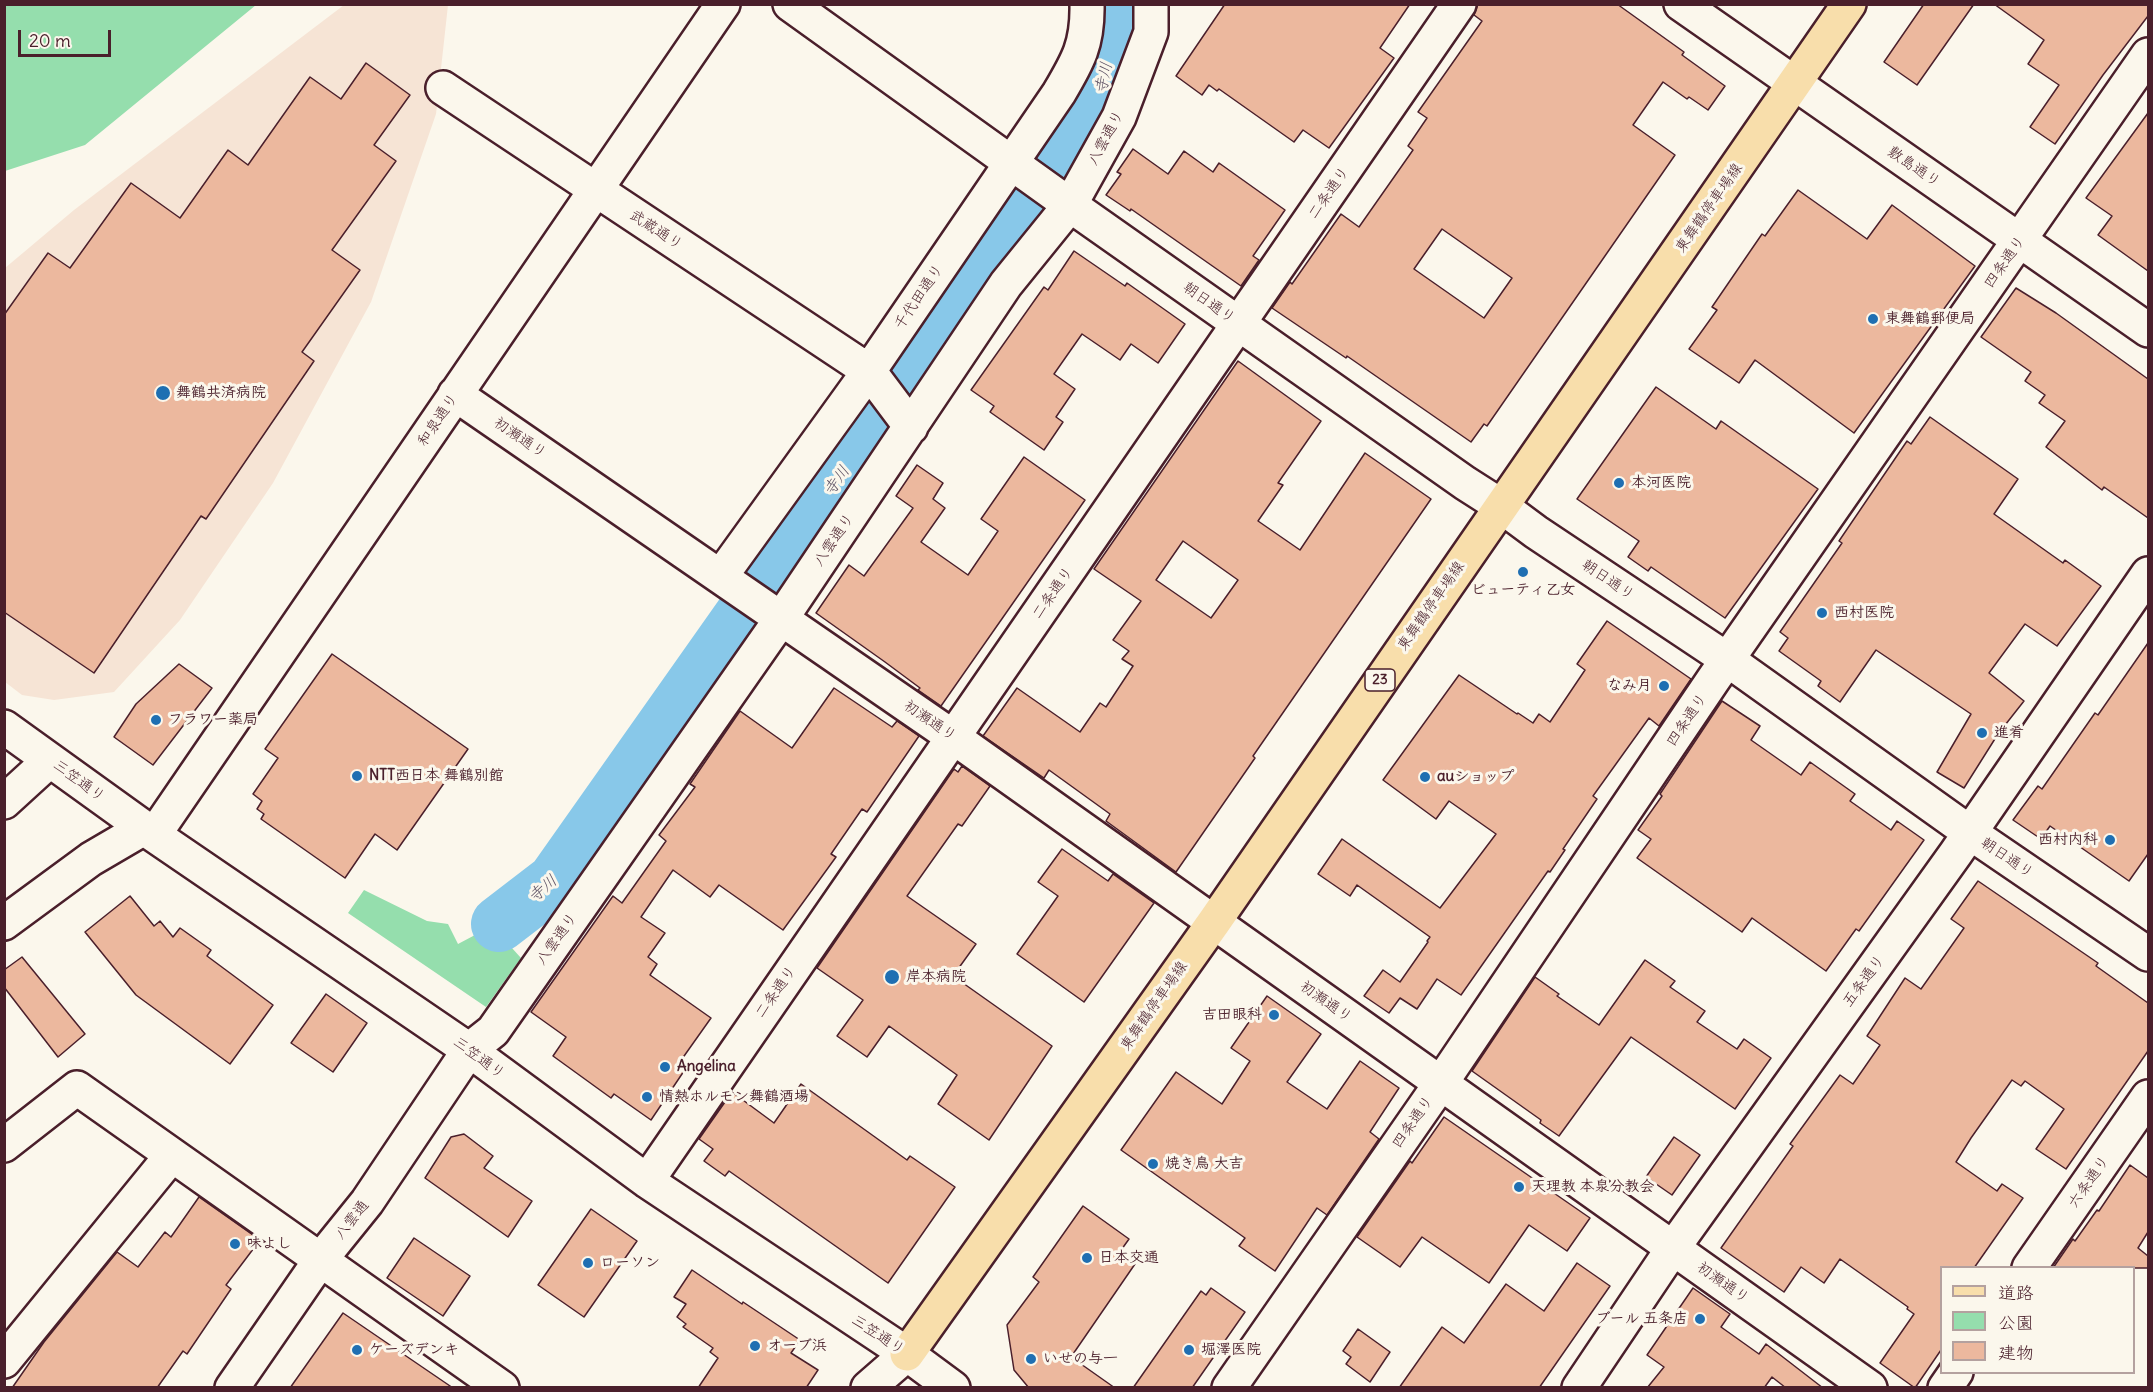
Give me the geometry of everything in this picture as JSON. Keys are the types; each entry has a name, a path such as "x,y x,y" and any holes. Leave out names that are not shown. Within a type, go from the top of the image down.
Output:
{"main road":[{"name":"東舞鶴停車場線","path":"907,1354 1214,922 1850,4"}],"street":[{"name":"和泉通り","path":"149,831 596,191 723,4"},
{"path":"790,4 1019,168"},
{"name":"千代田通り","path":"726,581 1019,168 1079,60 1088,26 1088,4"},
{"name":"八雲通り","path":"469,1050 493,1031 774,614 907,420 1064,201 1119,117 1151,32 1151,4"},
{"name":"二条通り","path":"647,1181 1459,4"},
{"name":"敷島通り","path":"1681,4 2148,330"},
{"name":"四条通り","path":"1228,1388 1441,1083 1728,660 2148,55"},
{"name":"武蔵通り","path":"443,88 873,376 907,420"},
{"name":"朝日通り","path":"1019,168 1465,483 1728,660 1969,832 2148,954"},
{"name":"初瀬通り","path":"455,394 953,737 1870,1388"},
{"name":"五条通り","path":"1579,1388 1673,1248 1969,832 2148,574"},
{"name":"三笠通り","path":"4,727 149,831 469,1050 647,1181 907,1354 953,1388"},
{"path":"4,802 50,760"},
{"path":"4,923 91,859 149,831"},
{"name":"八雲通","path":"232,1388 321,1259 367,1202 469,1050"},
{"path":"4,1145 77,1088 502,1388"},
{"name":"六条通り","path":"2030,1266 2148,1097"},
{"path":"4,1360 172,1155"},
{"path":"868,1388 907,1354"},
{"path":"900,1388 907,1354"},
{"path":"1945,1388 1955,1374"}],"shaded area":[{"name":"舞鶴共済病院","path":"344,5 448,5 436,114 371,302 273,483 180,620 114,692 54,700 22,695 5,682 5,268 74,210"}],"green space":[{"path":"4,5 256,5 85,145 5,171"},
{"path":"364,890 427,921 448,924 458,944 492,926 521,958 486,1007 348,913"}],"building":[{"path":"1225,4 1410,4 1380,48 1394,58 1329,148 1303,130 1294,142 1219,89 1217,91 1209,85 1202,95 1176,76"},
{"path":"1478,4 1617,4 1684,52 1682,55 1725,86 1708,110 1663,82 1633,125 1675,155 1487,426 1484,424 1471,442 1347,356 1346,358 1272,308 1290,282 1292,284 1341,214 1359,227 1413,150 1408,146 1427,118 1418,112 1482,21 1474,15","holes":["1442,229 1512,278 1484,318 1414,269"]},
{"path":"1924,4 1974,4 1917,85 1884,62"},
{"path":"1994,4 2148,4 2148,16 2055,144 2030,127 2059,85 2028,64 2044,40"},
{"name":"舞鶴共済病院","path":"366,63 410,95 374,145 396,161 332,250 360,270 302,352 314,361 206,519 201,516 94,673 4,612 4,315 48,253 70,268 131,183 180,218 228,150 248,165 310,77 341,99"},
{"path":"2148,113 2148,271 2098,235 2112,216 2086,198"},
{"path":"1133,149 1168,174 1184,151 1213,172 1219,163 1285,210 1253,256 1259,260 1241,286 1131,209 1130,211 1106,195 1121,174 1117,172"},
{"path":"1798,190 1867,239 1892,205 1975,266 1854,433 1755,360 1739,383 1689,349 1717,310 1712,307 1738,269 1762,234 1765,236"},
{"path":"1074,251 1125,286 1127,283 1185,324 1158,363 1131,344 1120,360 1082,334 1054,374 1075,389 1056,417 1063,422 1044,450 990,412 994,406 971,390 1044,287 1048,290"},
{"path":"2016,288 2056,313 2148,379 2148,518 2104,487 2102,490 2046,447 2065,421 2039,403 2045,395 2025,381 2031,372 1981,337"},
{"path":"1238,361 1321,421 1278,483 1283,485 1258,521 1300,550 1365,453 1431,499 1253,756 1255,758 1176,872 1106,821 1110,814 1049,770 1044,778 983,736 1017,688 1080,732 1100,703 1106,707 1133,666 1122,659 1129,651 1113,640 1141,601 1094,569","holes":["1183,541 1238,580 1211,618 1156,580"]},
{"path":"1656,387 1716,429 1721,421 1818,489 1725,618 1651,567 1648,571 1628,557 1639,541 1577,499"},
{"path":"1930,417 2018,479 1994,514 2063,563 2065,560 2101,586 2057,646 2025,624 1989,673 2024,701 1998,734 1964,788 1937,772 1971,714 1876,650 1840,702 1818,686 1821,681 1779,651 1788,638 1780,632 1842,543 1839,541 1907,441 1911,444"},
{"path":"1024,457 1085,500 941,706 918,690 920,688 816,613 849,565 864,576 913,508 896,496 917,465 943,483 933,499 945,508 921,542 968,575 998,531 981,519"},
{"path":"1607,621 1691,679 1659,726 1649,718 1593,796 1597,799 1563,849 1565,850 1461,995 1437,979 1417,1009 1400,998 1389,1013 1364,996 1383,970 1400,982 1430,937 1357,885 1350,896 1318,874 1342,839 1440,908 1496,834 1449,801 1436,819 1383,780 1459,675 1533,723 1539,714 1550,722 1585,670 1577,664"},
{"path":"2148,643 2148,854 2129,881 2050,826 2041,839 2013,820 2038,786 2042,789 2095,713 2098,715"},
{"name":"NTT西日本 舞鶴別館","path":"332,654 468,749 397,850 375,834 345,878 261,819 264,814 257,809 262,801 253,794 278,758 265,749"},
{"name":"フラワー薬局","path":"179,664 212,688 153,765 114,737 136,704"},
{"path":"834,688 892,727 897,721 919,736 867,812 862,809 831,854 836,857 783,930 719,885 710,897 673,870 641,917 665,933 648,957 657,964 650,975 711,1018 677,1066 684,1071 651,1120 614,1094 611,1098 553,1056 566,1037 531,1012 613,896 622,903 666,841 659,835 695,787 690,784 740,711 792,748"},
{"path":"1722,701 1760,726 1751,740 1801,775 1810,762 1855,794 1850,801 1891,830 1897,821 1924,840 1859,931 1856,929 1826,971 1752,918 1742,932 1637,858 1651,839 1638,830"},
{"path":"962,766 990,786 962,826 958,824 907,896 976,944 953,976 1052,1046 989,1140 938,1104 957,1075 889,1026 867,1057 837,1036 863,1000 817,968 954,769 958,772"},
{"path":"1062,849 1108,881 1113,874 1154,903 1084,1002 1017,954 1058,896 1038,882"},
{"path":"1978,881 2098,963 2096,966 2148,1003 2148,1051 2066,1169 2036,1149 2064,1109 2025,1081 2021,1086 2012,1080 1971,1138 1956,1162 1997,1191 2002,1184 2023,1198 1975,1266 1940,1266 1940,1351 1915,1388 1880,1363 1914,1314 1907,1309 1908,1307 1840,1259 1824,1283 1801,1267 1784,1292 1721,1248 1793,1146 1790,1144 1840,1075 1853,1084 1880,1045 1867,1036 1905,978 1921,989 1964,928 1951,919"},
{"path":"130,896 154,926 160,921 173,937 180,928 211,950 207,956 273,1005 230,1064 136,995 85,932"},
{"path":"22,957 85,1034 58,1057 4,987 4,970"},
{"path":"1645,960 1675,981 1670,987 1705,1011 1697,1022 1737,1049 1744,1039 1771,1058 1735,1109 1631,1037 1559,1136 1540,1123 1541,1120 1472,1071 1535,977 1559,994 1557,996 1599,1025"},
{"path":"326,994 367,1023 333,1072 291,1043"},
{"path":"1267,996 1321,1034 1287,1082 1327,1109 1360,1061 1399,1088 1370,1132 1379,1139 1327,1215 1317,1208 1275,1271 1239,1246 1245,1238 1121,1150 1176,1072 1222,1104 1250,1061 1231,1048"},
{"path":"801,1084 907,1160 910,1156 955,1187 888,1283 729,1171 725,1176 704,1161 713,1149 699,1139 732,1092 774,1123"},
{"path":"1444,1117 1590,1218 1567,1251 1529,1225 1489,1283 1422,1237 1400,1267 1357,1237"},
{"path":"464,1134 493,1156 484,1168 532,1201 508,1237 425,1178 451,1137"},
{"path":"1674,1137 1700,1155 1672,1195 1646,1177"},
{"path":"2130,1165 2148,1178 2148,1232 2138,1248 2148,1256 2148,1268 2054,1266 2073,1239 2075,1241 2097,1210 2099,1211"},
{"path":"199,1197 260,1240 226,1285 231,1289 187,1354 183,1351 157,1388 12,1388 44,1342 117,1252 138,1267 165,1232 171,1237"},
{"path":"1083,1206 1129,1239 1119,1253 1135,1264 1071,1357 1115,1388 1029,1388 1014,1370 1007,1325 1039,1282 1033,1277"},
{"name":"ローソン","path":"591,1209 637,1241 584,1317 538,1285"},
{"path":"414,1238 470,1276 443,1316 387,1278"},
{"path":"1577,1263 1610,1286 1539,1388 1399,1388 1442,1327 1464,1343 1506,1284 1544,1311"},
{"path":"692,1270 800,1340 791,1353 818,1370 806,1388 698,1388 718,1358 710,1352 713,1348 683,1327 686,1324 677,1317 686,1304 674,1297"},
{"name":"堀澤医院","path":"1211,1288 1245,1312 1192,1388 1133,1388 1201,1291 1206,1295"},
{"path":"1693,1288 1730,1314 1721,1327 1759,1354 1766,1344 1823,1388 1786,1388 1772,1377 1764,1388 1647,1388 1664,1367 1647,1355"},
{"name":"ケーズデンキ","path":"343,1313 453,1388 290,1388"},
{"path":"1358,1329 1390,1352 1370,1382 1346,1364 1351,1357 1343,1351"}],"waterway":[{"name":"寺川","path":"499,924 555,881 1027,212 1040,183 1102,97 1116,30 1118,4"}],"place":[{"name":"東舞鶴郵便局","path":"1873,319"},
{"name":"舞鶴共済病院","path":"163,393"},
{"name":"本河医院","path":"1619,483"},
{"name":"ビューティ乙女","path":"1523,572"},
{"name":"西村医院","path":"1822,613"},
{"name":"なみ月","path":"1664,686"},
{"name":"フラワー薬局","path":"156,720"},
{"name":"進肴","path":"1982,733"},
{"name":"NTT西日本 舞鶴別館","path":"357,776"},
{"name":"auショップ","path":"1425,777"},
{"name":"西村内科","path":"2110,840"},
{"name":"岸本病院","path":"892,977"},
{"name":"吉田眼科","path":"1274,1015"},
{"name":"Angelina","path":"665,1067"},
{"name":"情熱ホルモン舞鶴酒場","path":"647,1097"},
{"name":"焼き鳥 大吉","path":"1153,1164"},
{"name":"天理教 本泉分教会","path":"1519,1187"},
{"name":"味よし","path":"235,1244"},
{"name":"日本交通","path":"1087,1258"},
{"name":"ローソン","path":"588,1263"},
{"name":"ブール 五条店","path":"1700,1319"},
{"name":"オーブ浜","path":"755,1346"},
{"name":"ケーズデンキ","path":"357,1350"},
{"name":"堀澤医院","path":"1189,1350"},
{"name":"いせの与一","path":"1031,1359"}]}
